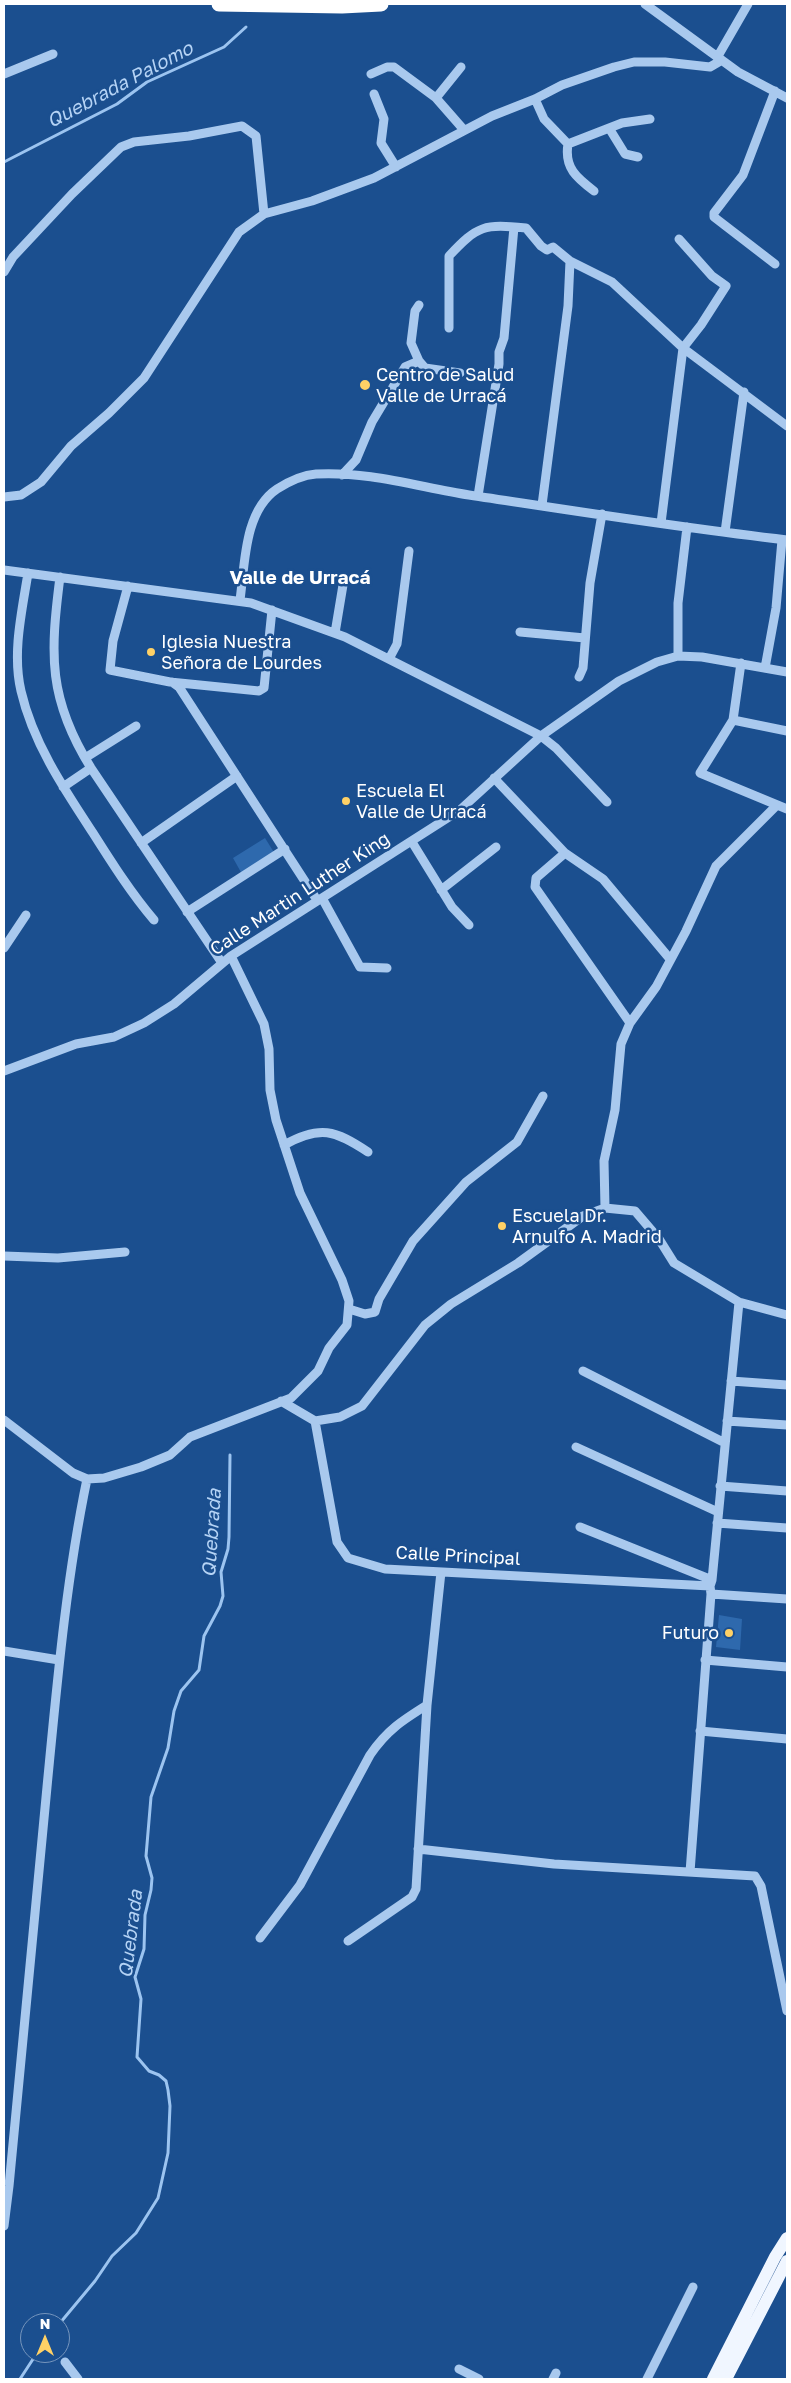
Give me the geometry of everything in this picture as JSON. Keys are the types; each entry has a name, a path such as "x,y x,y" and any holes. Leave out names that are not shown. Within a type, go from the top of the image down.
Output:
{"highway":[{"path":"220,4 342,6 381,4"}],"main road":[{"path":"712,2379 774,2257 787,2238"},
{"path":"726,2379 787,2261"}],"street":[{"path":"645,4 738,72 787,98"},
{"path":"4,497 21,495 41,482 71,446 109,413 144,378 239,232 264,214 312,201 396,167 464,130 562,85 634,62 665,62 710,67 720,58 748,4"},
{"path":"4,74 53,54"},
{"path":"371,74 387,67 394,67 436,98 464,130"},
{"path":"436,98 461,67"},
{"path":"775,91 743,175 714,217 775,264"},
{"path":"374,94 384,119 381,143 396,167"},
{"path":"535,99 544,119 568,144"},
{"path":"568,144 609,128 650,119"},
{"path":"4,272 13,257 72,194 107,159 130,142 189,136 236,126 247,129 256,136 258,145 264,214"},
{"path":"609,128 625,154 638,157"},
{"path":"568,144 566,161 579,180 594,192"},
{"path":"449,328 449,256 469,234 492,225 526,228 541,246 547,250 553,247 570,261 612,282 683,348 787,426"},
{"path":"478,496 499,364 499,352 504,338 514,227"},
{"path":"661,523 683,348 701,325 726,286 712,276 679,239"},
{"path":"542,505 568,306 570,261"},
{"path":"419,305 416,311 411,343 419,361 425,368 460,373"},
{"path":"342,475 356,460 372,422 405,367 419,361"},
{"path":"726,532 744,392"},
{"path":"240,600 250,530 262,504 276,490 292,480 314,474 362,476 478,496 785,540 776,608 765,668"},
{"path":"579,677 583,668 590,583 602,514"},
{"path":"678,656 678,603 687,527"},
{"path":"389,659 397,644 409,550"},
{"path":"4,570 240,600 335,633 540,736 556,748 607,802"},
{"path":"28,573 19,631 21,690 34,732 63,787 133,896 154,920"},
{"path":"60,577 54,624 54,673 59,700 73,738 91,768 222,962"},
{"path":"335,633 344,579"},
{"path":"128,586 113,641 110,670 170,682 259,691 264,688 272,610"},
{"path":"520,632 584,638"},
{"name":"Calle Martin Luther King","path":"4,1071 76,1044 114,1037 144,1023 174,1004 222,962 460,810 540,736 619,681 657,662 678,656 741,663 787,672"},
{"path":"741,663 733,720 700,773 787,809"},
{"path":"170,682 179,687 319,899 360,967 386,968"},
{"path":"733,720 787,731"},
{"path":"85,758 136,726"},
{"path":"63,787 91,768"},
{"path":"141,843 237,776"},
{"path":"494,778 565,853 603,879 670,959"},
{"path":"605,1208 604,1162 615,1110 621,1044 630,1023 656,987 686,931 716,866 777,805"},
{"path":"412,842 452,907 469,925"},
{"path":"441,890 496,847"},
{"path":"187,912 285,849"},
{"path":"565,853 536,878 535,887 630,1023"},
{"path":"4,948 26,915"},
{"path":"4,1420 73,1473 87,1479 104,1478 141,1467 170,1455 190,1437 291,1398 318,1371 329,1348 347,1325 349,1301 342,1280 300,1193 276,1120 270,1090 269,1049 264,1024 231,956"},
{"path":"349,1309 365,1314 375,1312 379,1299 413,1241 466,1182 517,1142 543,1096"},
{"path":"284,1146 300,1136 319,1131 332,1132 348,1139 368,1152"},
{"path":"281,1401 315,1421 340,1416 362,1406 432,1320 450,1304 518,1263 584,1216 605,1208 635,1211 659,1239 674,1263 739,1302 787,1315"},
{"path":"4,1256 58,1258 125,1252"},
{"path":"690,1872 711,1586 739,1302"},
{"path":"583,1371 725,1443"},
{"path":"731,1381 787,1385"},
{"name":"Calle Principal","path":"315,1421 337,1542 348,1558 385,1569 711,1586 787,1599"},
{"path":"727,1421 787,1425"},
{"path":"576,1447 718,1512"},
{"path":"4,2226 10,2186 32,1929 59,1660 75,1536 87,1479"},
{"path":"720,1486 787,1491"},
{"path":"717,1523 787,1528"},
{"path":"580,1527 711,1586"},
{"path":"348,1941 412,1897 416,1889 427,1705 441,1572"},
{"path":"4,1651 59,1660"},
{"path":"705,1660 787,1667"},
{"path":"260,1938 300,1885 370,1754 394,1726 427,1705"},
{"path":"700,1731 787,1739"},
{"path":"418,1848 554,1864 755,1876 761,1886 787,2011"},
{"path":"647,2379 693,2287"},
{"path":"66,2363 78,2379"},
{"path":"458,2370 479,2379"}],"shaded area":[{"path":"265,838 275,854 242,874 233,858"},
{"name":"Futuro","path":"719,1615 742,1619 740,1650 716,1647"}],"waterway":[{"name":"Quebrada Palomo","path":"4,162 117,104 147,82 224,47 246,27"},
{"name":"Quebrada","path":"68,2313 95,2281 112,2256 136,2233 158,2198 168,2153 170,2106 166,2081 159,2075 149,2071 137,2057 141,1999 135,1977 144,1949 145,1915 151,1890 152,1878 146,1856 151,1797 168,1748 174,1711 181,1691 199,1670 204,1636 220,1606 223,1596 221,1572 228,1549 229,1537 230,1455"},
{"name":"Quebrada","path":"20,2379 30,2363"}],"place":[{"name":"Centro de Salud Valle de Urracá","path":"365,385"},
{"name":"Iglesia Nuestra Señora de Lourdes","path":"151,652"},
{"name":"Escuela El Valle de Urracá","path":"346,801"},
{"name":"Escuela Dr. Arnulfo A. Madrid","path":"502,1226"},
{"name":"Futuro","path":"729,1633"}],"district":[{"name":"Valle de Urracá","path":"300,578"}]}
